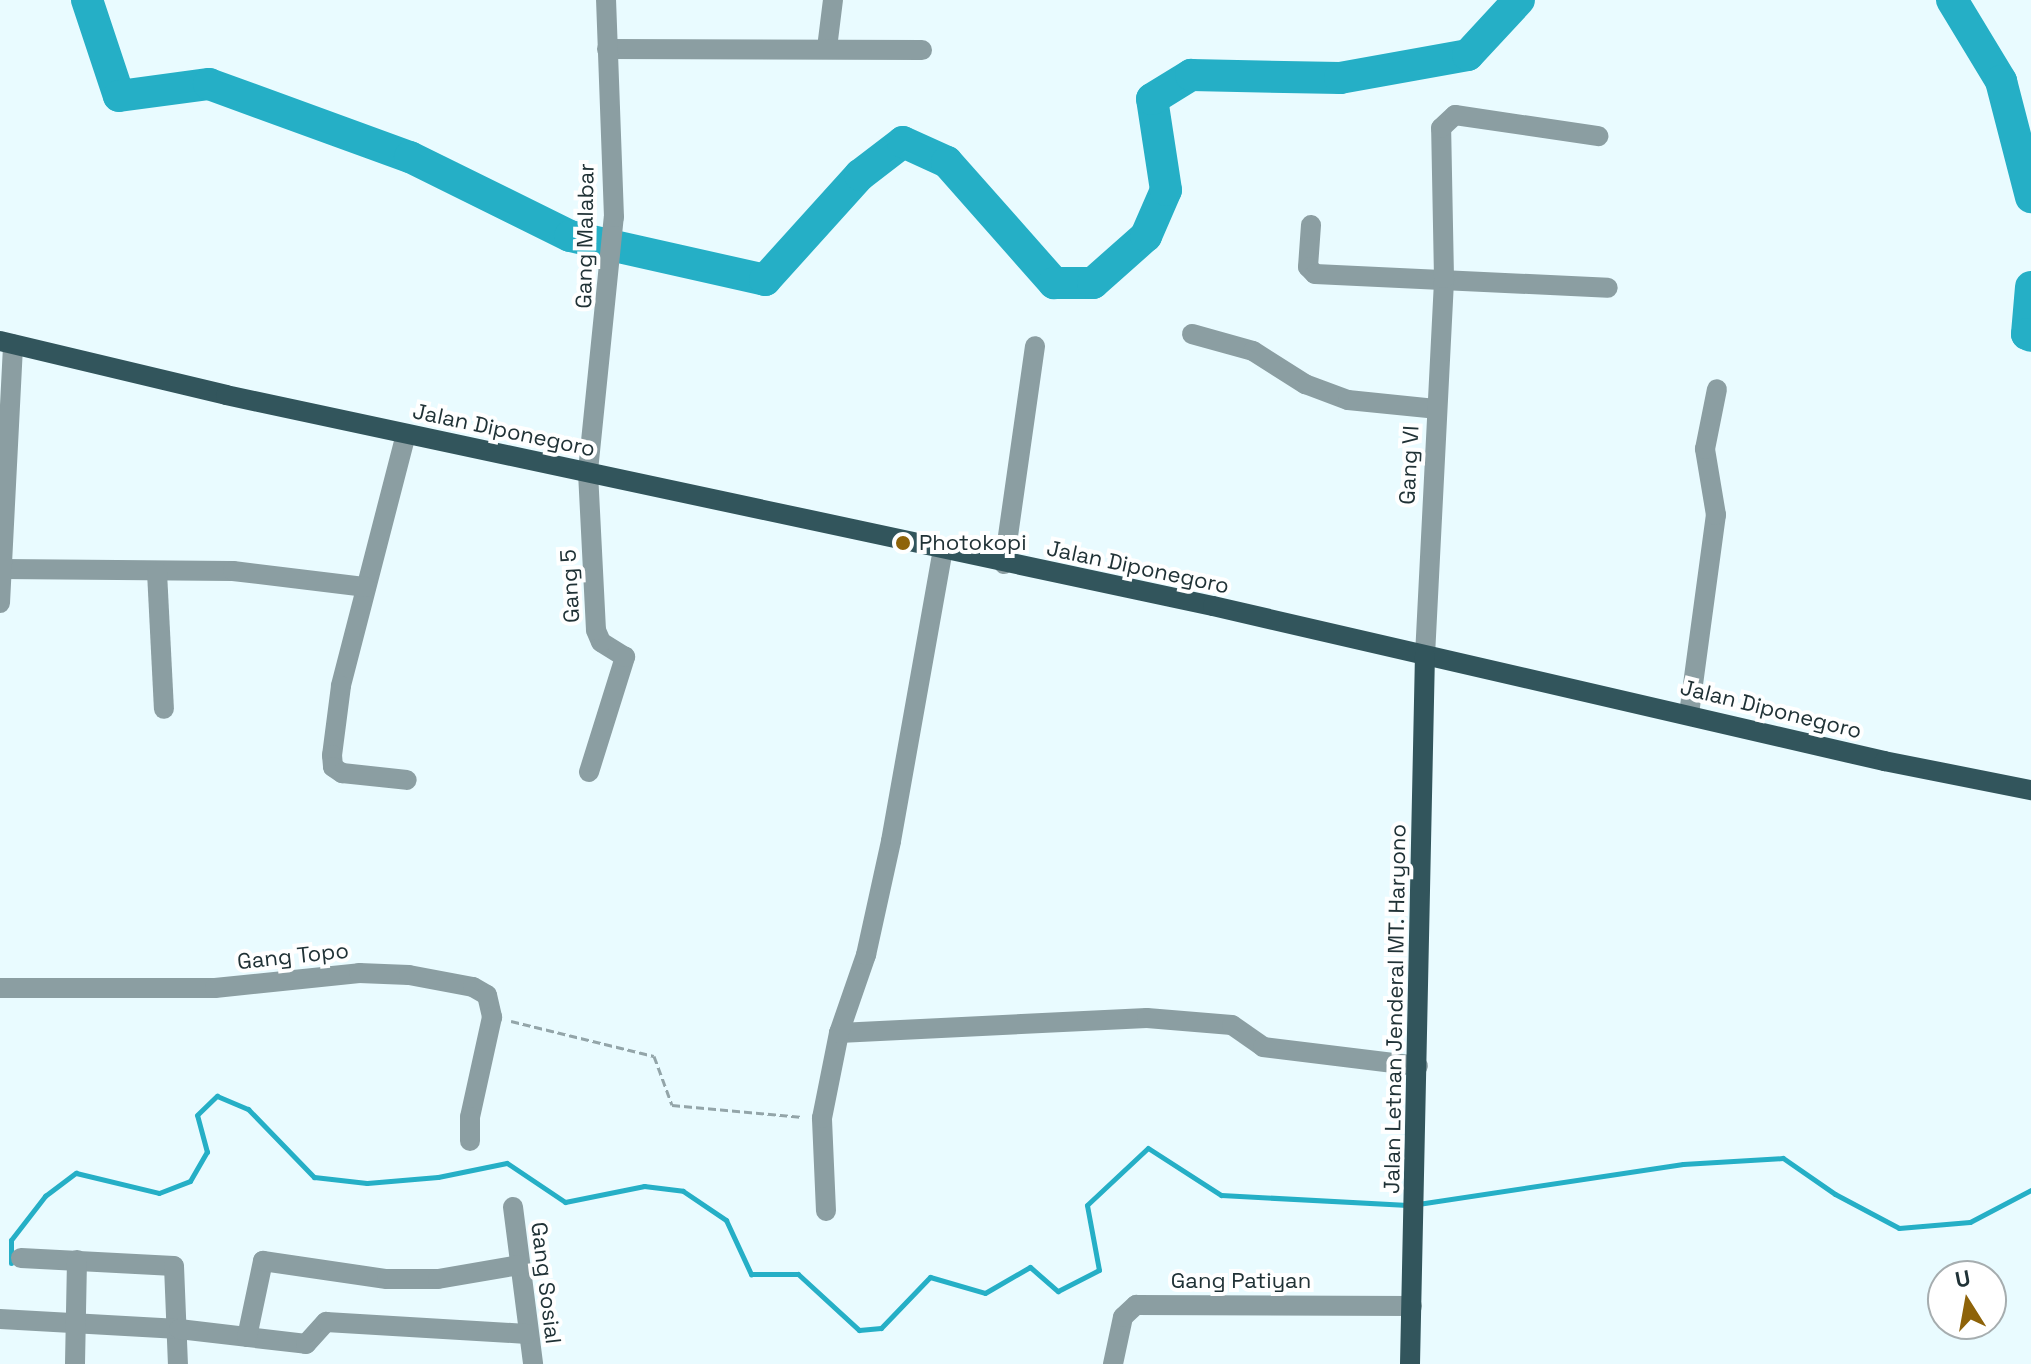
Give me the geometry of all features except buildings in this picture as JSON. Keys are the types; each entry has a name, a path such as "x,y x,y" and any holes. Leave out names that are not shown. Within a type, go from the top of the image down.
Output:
{"main road":[{"name":"Jalan Diponegoro","path":"6,342 406,434 588,471 2031,790"},
{"name":"Jalan Letnan Jenderal MT. Haryono","path":"1410,1364 1425,656"}],"street":[{"name":"Gang Malabar","path":"588,471 609,290 614,217 606,0"},
{"path":"827,48 833,0"},
{"path":"607,49 922,50"},
{"name":"Gang VI","path":"1425,656 1444,278 1440,166 1445,119 1455,115 1598,136"},
{"path":"1311,225 1308,267 1315,274 1608,288"},
{"path":"1192,334 1253,351 1305,384 1348,400 1436,409"},
{"path":"0,603 6,342"},
{"path":"1004,564 1035,346"},
{"path":"1689,714 1716,515 1705,449 1717,389"},
{"path":"406,434 341,686 333,767 342,773 407,780"},
{"name":"Gang 5","path":"588,471 596,630 601,642 625,657 589,772"},
{"path":"826,1211 822,1118 839,1033 866,955 891,841 943,550"},
{"path":"2,569 233,571 366,587"},
{"path":"157,572 164,709"},
{"name":"Gang Topo","path":"0,988 215,988 321,973 409,975 480,990 490,1001 492,1017"},
{"path":"470,1141 470,1117 492,1017"},
{"path":"839,1033 1161,1018 1232,1025 1263,1047 1418,1066"},
{"name":"Gang Sosial","path":"513,1207 533,1364"},
{"path":"21,1258 174,1266 179,1329 178,1364"},
{"path":"75,1364 77,1260"},
{"path":"247,1337 263,1261 387,1279 438,1279 519,1265"},
{"name":"Gang Patiyan","path":"1113,1364 1123,1317 1136,1305 1412,1306"},
{"path":"0,1319 179,1329 306,1344 326,1322 527,1334"}],"path":[{"path":"492,1017 654,1056 672,1105 822,1118"}],"waterway":[{"path":"87,0 119,96 209,84 410,157 570,236 765,280 860,175 903,142 947,162 1054,283 1093,283 1146,236 1166,190 1152,99 1191,75 1340,78 1468,55 1519,0"},
{"path":"1952,0 2001,81 2031,197"},
{"path":"2031,287 2027,334 2031,336"},
{"path":"11,1263 11,1240 45,1196 76,1173 159,1193 190,1181 207,1152 197,1115 217,1096 248,1109 314,1177 367,1183 438,1177 507,1163 565,1202 644,1186 683,1191 726,1220 751,1274 798,1274 859,1330 881,1328 930,1277 985,1293 1030,1267 1058,1291 1099,1270 1087,1205 1148,1148 1221,1195 1408,1205"},
{"path":"1418,1204 1683,1164 1783,1158 1835,1194 1899,1228 1970,1222 2031,1190"}],"place":[{"name":"Photokopi","path":"903,543"}]}
